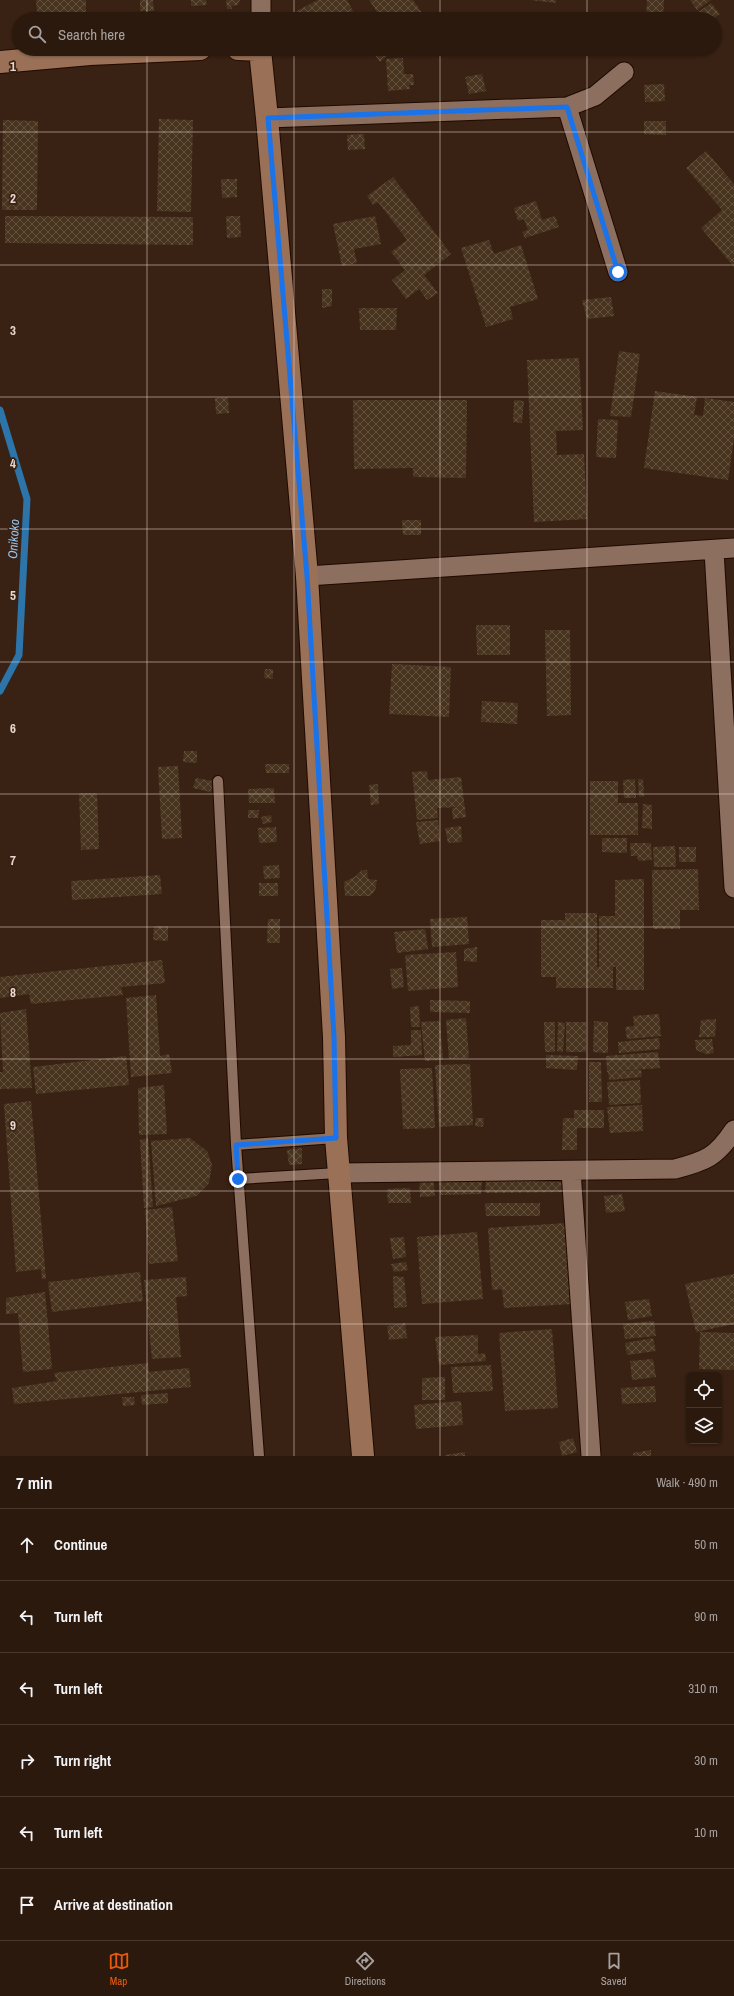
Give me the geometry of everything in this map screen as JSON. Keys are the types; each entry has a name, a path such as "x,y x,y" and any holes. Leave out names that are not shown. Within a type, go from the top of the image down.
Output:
{"main road":[{"path":"0,62 68,56"},
{"path":"261,56 268,118 307,576 334,1037 338,1173 363,1456"}],"street":[{"path":"261,0 261,12"},
{"path":"268,118 567,107 595,96 624,72"},
{"path":"567,107 618,272"},
{"path":"307,576 714,551 734,548"},
{"path":"714,551 734,888"},
{"path":"338,1173 675,1169 702,1162 722,1148 734,1130"},
{"path":"571,1171 591,1456"}],"lane":[{"path":"218,781 238,1179 260,1456"},
{"path":"236,1145 336,1138"},
{"path":"238,1179 338,1173"}],"building":[{"path":"36,0 86,0 86,12 37,12"},
{"path":"140,0 153,0 154,11 140,11"},
{"path":"191,0 206,0 207,5 191,6"},
{"path":"226,0 240,0 238,5 231,6 232,9 227,9"},
{"path":"318,0 347,0 353,12 295,12"},
{"path":"369,0 413,0 422,12 377,12"},
{"path":"530,0 556,0 556,3"},
{"path":"647,0 664,0 663,12 646,12"},
{"path":"690,0 711,0 697,10"},
{"path":"711,3 718,12 698,12"},
{"path":"375,56 387,56 380,62"},
{"path":"403,58 404,74 413,74 414,85 409,85 410,89 388,91 386,59"},
{"path":"482,74 486,91 469,94 465,77"},
{"path":"664,84 665,101 645,102 644,85"},
{"path":"159,119 193,120 191,212 157,211"},
{"path":"3,120 38,121 37,210 2,210"},
{"path":"644,121 666,121 666,135 644,134"},
{"path":"364,134 365,149 348,150 347,135"},
{"path":"706,151 734,184 734,267 701,228 722,210 686,168"},
{"path":"393,177 451,254 424,275 438,293 427,300 419,289 406,299 392,280 405,270 391,252 407,240 378,202 373,205 367,196"},
{"path":"221,179 237,179 237,197 222,198"},
{"path":"536,201 542,220 555,216 559,227 525,238 522,232 528,230 524,219 518,221 514,208"},
{"path":"5,216 193,217 193,245 5,243"},
{"path":"226,216 240,216 241,237 227,238"},
{"path":"375,216 381,244 354,249 357,263 342,266 333,224"},
{"path":"489,240 494,254 521,245 538,299 510,307 513,319 486,327 461,248"},
{"path":"322,289 332,289 332,306 322,308"},
{"path":"611,297 614,316 587,319 582,300"},
{"path":"359,308 397,308 396,330 360,330"},
{"path":"619,351 640,354 631,417 610,416"},
{"path":"579,358 583,430 556,431 557,455 584,454 587,519 534,522 527,360"},
{"path":"655,391 697,397 694,415 703,416 705,398 734,402 734,439 728,480 644,468"},
{"path":"228,397 229,413 216,414 215,398"},
{"path":"353,400 467,400 466,478 413,477 413,468 354,469"},
{"path":"514,400 524,401 522,423 513,422"},
{"path":"598,419 618,420 616,458 596,457"},
{"path":"402,520 421,520 421,535 403,535"},
{"path":"476,625 510,625 510,655 477,655"},
{"path":"545,630 570,630 571,715 547,716"},
{"path":"392,664 451,667 449,717 389,714"},
{"path":"265,669 273,669 273,679 264,678"},
{"path":"482,701 518,703 517,724 481,722"},
{"path":"184,751 197,751 197,763 183,762"},
{"path":"265,764 289,764 289,773 266,773"},
{"path":"178,766 182,838 162,839 158,767"},
{"path":"427,771 428,780 461,777 466,817 453,819 452,808 459,807 437,808 438,818 417,820 412,772"},
{"path":"196,778 213,781 211,792 193,788"},
{"path":"635,779 636,798 624,798 623,780"},
{"path":"638,779 643,779 644,796 639,797"},
{"path":"590,781 618,781 618,803 638,803 638,835 590,835"},
{"path":"378,784 379,804 371,805 369,785"},
{"path":"274,788 275,803 249,803 248,789"},
{"path":"79,793 97,793 99,849 81,850"},
{"path":"643,804 652,805 652,829 642,828"},
{"path":"248,810 259,810 258,818 248,818"},
{"path":"271,815 272,822 263,824 261,817"},
{"path":"438,820 440,841 420,844 416,822"},
{"path":"461,826 462,842 448,843 445,828"},
{"path":"276,827 277,842 259,843 258,828"},
{"path":"602,838 627,838 627,853 602,852"},
{"path":"630,843 651,843 652,860 638,861 637,856 631,856"},
{"path":"675,846 676,867 654,867 653,847"},
{"path":"679,847 696,847 696,862 679,862"},
{"path":"279,865 280,878 264,879 263,866"},
{"path":"698,869 699,910 680,910 680,929 653,929 652,870"},
{"path":"362,870 367,870 368,879 377,880 375,891 370,896 345,896 344,882 356,876"},
{"path":"160,875 162,894 72,900 71,881"},
{"path":"644,879 644,990 616,990 616,967 613,967 613,988 556,988 556,977 541,977 541,920 565,920 565,913 597,913 597,967 599,967 599,916 615,916 615,880"},
{"path":"259,883 278,883 278,896 259,896"},
{"path":"467,917 469,944 432,947 430,919"},
{"path":"268,919 280,919 280,943 267,943"},
{"path":"154,926 168,926 168,941 153,940"},
{"path":"425,929 428,949 397,953 394,932"},
{"path":"477,947 477,962 464,961 464,949"},
{"path":"456,952 458,987 408,991 405,955"},
{"path":"162,960 165,983 121,987 123,995 31,1004 29,994 0,998 0,977"},
{"path":"402,968 404,987 392,989 390,969"},
{"path":"156,995 160,1056 169,1054 172,1073 131,1077 126,998"},
{"path":"430,1000 470,1001 470,1013 430,1012"},
{"path":"419,1006 420,1027 411,1027 410,1007"},
{"path":"26,1009 32,1088 0,1089 0,1072 3,1072 0,1013"},
{"path":"659,1014 661,1036 627,1039 625,1027 634,1026 633,1016"},
{"path":"466,1018 469,1058 449,1059 446,1020"},
{"path":"716,1019 715,1037 699,1037 701,1020"},
{"path":"440,1021 443,1060 425,1061 421,1022"},
{"path":"594,1021 608,1022 608,1053 593,1052"},
{"path":"544,1022 555,1022 555,1052 545,1052"},
{"path":"558,1022 565,1023 563,1052 557,1051"},
{"path":"566,1022 586,1022 586,1052 566,1052"},
{"path":"411,1030 421,1030 422,1055 393,1057 393,1046 411,1045"},
{"path":"659,1038 660,1049 619,1053 618,1042"},
{"path":"712,1039 714,1053 706,1054 696,1050 695,1040"},
{"path":"658,1052 660,1068 607,1072 606,1056"},
{"path":"546,1055 578,1056 577,1070 546,1068"},
{"path":"126,1056 129,1085 36,1094 33,1067"},
{"path":"589,1062 601,1062 602,1102 589,1102"},
{"path":"470,1064 473,1125 439,1127 435,1065"},
{"path":"432,1068 435,1128 403,1129 400,1069"},
{"path":"641,1070 642,1077 609,1080 608,1072"},
{"path":"640,1080 641,1103 609,1105 607,1082"},
{"path":"164,1085 167,1134 139,1135 138,1088"},
{"path":"31,1101 46,1279 42,1279 41,1269 16,1272 4,1104"},
{"path":"642,1105 643,1131 610,1133 607,1107"},
{"path":"574,1110 604,1110 604,1128 577,1128 577,1150 562,1150 563,1118 574,1118"},
{"path":"476,1118 484,1118 483,1127 475,1126"},
{"path":"148,1138 153,1207 144,1208 140,1140"},
{"path":"190,1138 207,1151 212,1165 209,1183 196,1196 156,1206 151,1141"},
{"path":"302,1148 302,1164 289,1165 287,1150"},
{"path":"419,1174 433,1174 435,1196 420,1197"},
{"path":"482,1179 481,1194 440,1195 439,1180"},
{"path":"486,1180 562,1182 564,1192 485,1193"},
{"path":"410,1188 411,1203 388,1203 387,1189"},
{"path":"622,1194 625,1211 606,1213 604,1196"},
{"path":"485,1203 540,1203 540,1216 486,1216"},
{"path":"172,1207 178,1261 149,1264 145,1210"},
{"path":"566,1223 572,1304 504,1308 502,1289 492,1290 488,1228"},
{"path":"477,1232 483,1299 422,1304 417,1237"},
{"path":"404,1237 406,1257 393,1259 390,1238"},
{"path":"406,1262 408,1270 394,1272 391,1264"},
{"path":"140,1272 143,1301 52,1312 48,1282"},
{"path":"734,1274 734,1324 696,1332 685,1284"},
{"path":"393,1276 404,1277 407,1307 394,1308"},
{"path":"186,1277 187,1296 176,1297 181,1357 152,1359 144,1280"},
{"path":"45,1292 52,1369 23,1372 18,1313 6,1314 6,1298"},
{"path":"649,1299 652,1316 628,1320 625,1302"},
{"path":"654,1321 656,1336 625,1339 623,1324"},
{"path":"405,1323 407,1338 389,1340 387,1326"},
{"path":"552,1329 558,1408 505,1411 499,1333"},
{"path":"700,1332 734,1333 734,1370 699,1369"},
{"path":"478,1335 478,1354 485,1353 486,1361 439,1365 435,1337"},
{"path":"653,1338 656,1351 627,1355 625,1343"},
{"path":"653,1359 656,1377 632,1380 630,1361"},
{"path":"148,1363 149,1372 189,1368 191,1387 14,1404 12,1388 57,1381 54,1373"},
{"path":"491,1365 493,1391 453,1393 451,1367"},
{"path":"445,1377 445,1400 422,1400 422,1378"},
{"path":"655,1386 656,1402 622,1404 621,1388"},
{"path":"168,1393 168,1403 142,1405 141,1395"},
{"path":"122,1397 134,1397 135,1405 123,1406"},
{"path":"461,1401 463,1425 416,1429 414,1405"},
{"path":"573,1438 577,1452 562,1456 559,1442"},
{"path":"651,1450 651,1456 633,1456 633,1453"},
{"path":"465,1452 465,1456 445,1456 445,1455"}],"waterway":[{"name":"Onikoko","path":"0,410 27,499 19,655 0,691"}],"route":[{"path":"238,1179 236,1145 336,1138 334,1037 307,576 268,118 567,107 618,272"}]}
